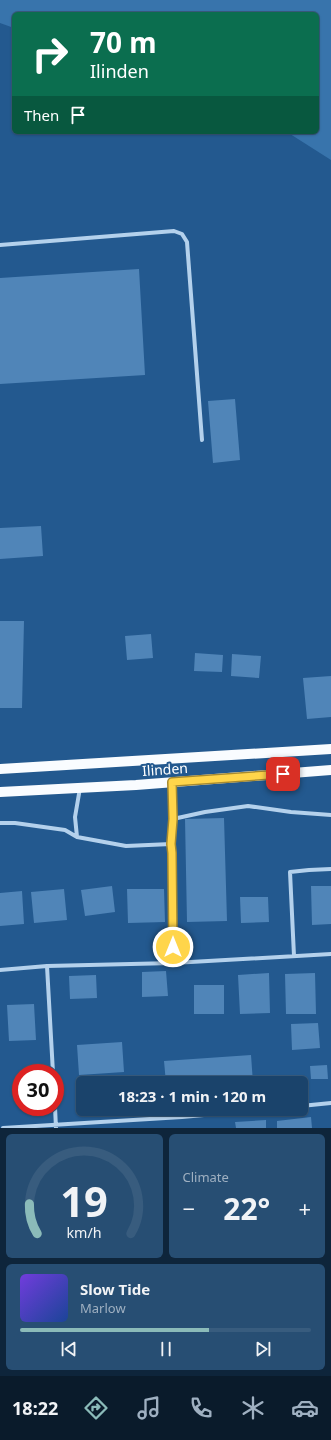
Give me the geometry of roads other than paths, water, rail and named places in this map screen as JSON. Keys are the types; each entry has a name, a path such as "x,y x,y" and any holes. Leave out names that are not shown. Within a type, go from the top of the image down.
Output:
{"main road":[{"name":"Ilinden","path":"0,769 331,749"},
{"name":"Ilinden","path":"0,792 172,782 331,770"}],"street":[{"path":"0,245 174,231 182,234 187,242 202,440"},
{"path":"172,782 173,819 171,844 173,963"},
{"path":"77,837 75,817 80,788"},
{"path":"173,819 205,812 248,806 290,812 331,815"},
{"path":"0,823 15,823 65,830 77,837 126,846 171,844"},
{"path":"294,956 290,872 331,869"},
{"path":"0,970 47,966 173,963 331,954"},
{"path":"47,966 52,1064"},
{"path":"308,1105 331,1103"},
{"path":"55,1116 56,1126"},
{"path":"3,1128 56,1126 193,1116"}]}
